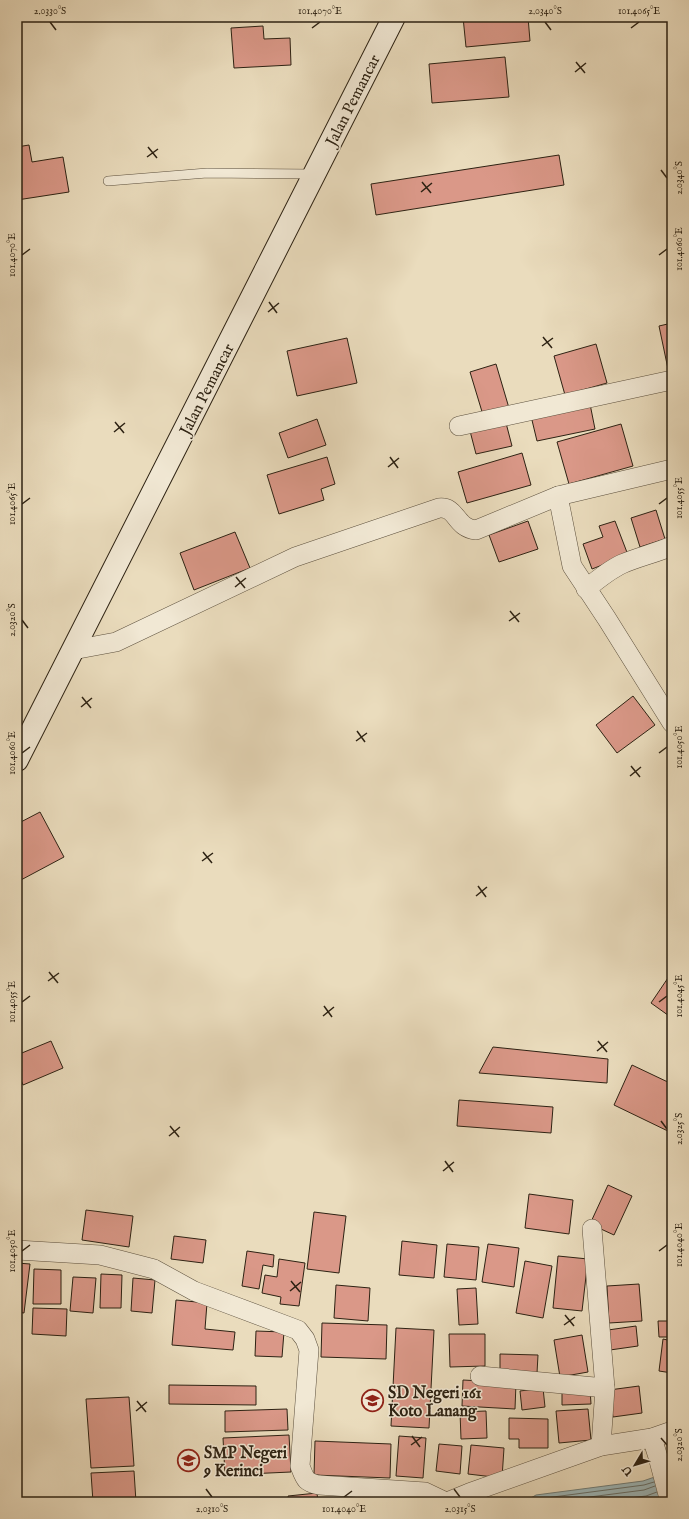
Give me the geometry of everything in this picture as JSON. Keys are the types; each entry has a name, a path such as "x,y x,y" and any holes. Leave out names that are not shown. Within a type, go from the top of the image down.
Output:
{"main road":[{"name":"Jalan Pemancar","path":"17,760 394,17"}],"street":[{"path":"459,426 672,380"},
{"path":"73,650 116,642 301,554 439,508 445,508 451,511 463,526 476,530 558,496 672,469"},
{"path":"558,496 572,566 672,723"},
{"path":"586,589 600,578 622,565 672,546"},
{"path":"592,1229 605,1388 601,1446"},
{"path":"17,1250 100,1256 154,1269 194,1291 298,1330 305,1339 309,1350 300,1466 304,1478 309,1483 319,1486 425,1492 446,1502 601,1446 652,1438 672,1431"},
{"path":"480,1376 605,1388"},
{"path":"652,1438 670,1502"}],"lane":[{"path":"108,181 207,173 314,174"}],"water":[{"path":"672,1471 672,1502 524,1502 536,1495 643,1481"}],"building":[{"path":"463,17 528,17 530,41 466,47"},
{"path":"580,17 608,17 580,19"},
{"path":"263,26 264,39 290,38 291,65 234,68 231,28"},
{"path":"505,57 509,97 432,103 429,64"},
{"path":"29,145 32,162 63,157 69,192 17,200 17,147"},
{"path":"559,155 564,185 376,215 371,184"},
{"path":"672,323 672,368 668,369 659,326"},
{"path":"347,338 357,383 297,396 287,351"},
{"path":"596,344 607,383 565,395 554,356"},
{"path":"496,364 509,408 483,415 470,372"},
{"path":"590,404 595,429 537,441 531,416"},
{"path":"317,419 326,445 288,458 279,433"},
{"path":"506,423 512,446 476,454 470,431"},
{"path":"621,424 633,466 569,484 557,442"},
{"path":"522,453 531,485 467,503 458,472"},
{"path":"327,457 335,484 321,489 324,500 279,514 267,475"},
{"path":"656,510 665,539 640,547 631,518"},
{"path":"528,521 538,549 499,562 489,535"},
{"path":"615,521 628,555 592,569 583,544 603,537 599,526"},
{"path":"235,532 250,568 194,590 180,553"},
{"path":"633,696 655,725 617,753 596,725"},
{"path":"40,812 64,857 19,881 17,876 17,824"},
{"path":"672,972 672,1018 651,1003"},
{"path":"51,1041 63,1068 23,1085 17,1070 17,1055"},
{"path":"493,1047 608,1059 607,1083 479,1073"},
{"path":"632,1065 672,1084 672,1104 669,1111 672,1112 672,1133 614,1105"},
{"path":"459,1100 553,1107 551,1133 457,1126"},
{"path":"608,1185 632,1196 614,1235 590,1224"},
{"path":"529,1194 573,1200 569,1234 525,1228"},
{"path":"86,1210 133,1216 129,1247 82,1240"},
{"path":"314,1212 346,1216 339,1273 307,1269"},
{"path":"174,1236 206,1240 203,1263 171,1259"},
{"path":"402,1241 437,1245 434,1278 399,1275"},
{"path":"447,1244 479,1247 476,1280 444,1277"},
{"path":"488,1244 519,1248 514,1287 482,1282"},
{"path":"247,1251 274,1255 273,1267 263,1265 259,1289 242,1286"},
{"path":"558,1256 588,1259 582,1311 553,1308"},
{"path":"279,1259 305,1263 299,1306 280,1304 281,1297 262,1293 265,1275 277,1277"},
{"path":"525,1261 552,1266 543,1318 516,1313"},
{"path":"17,1263 30,1264 24,1313 17,1312"},
{"path":"34,1269 61,1270 61,1304 33,1304"},
{"path":"101,1274 122,1275 121,1308 100,1308"},
{"path":"73,1277 96,1278 93,1313 70,1311"},
{"path":"133,1278 155,1280 152,1313 131,1311"},
{"path":"639,1284 642,1321 609,1323 607,1286"},
{"path":"336,1285 370,1288 368,1321 334,1318"},
{"path":"476,1288 478,1324 459,1325 457,1289"},
{"path":"176,1300 207,1303 205,1329 235,1332 233,1350 172,1345"},
{"path":"33,1308 67,1309 66,1336 32,1334"},
{"path":"658,1321 672,1321 672,1337 659,1337"},
{"path":"322,1323 387,1325 386,1359 321,1357"},
{"path":"636,1326 638,1346 610,1350 608,1330"},
{"path":"396,1328 434,1330 429,1428 391,1426"},
{"path":"256,1331 284,1332 282,1357 255,1356"},
{"path":"449,1334 485,1334 485,1366 450,1367"},
{"path":"582,1335 588,1372 560,1377 554,1340"},
{"path":"663,1339 672,1341 672,1373 659,1371"},
{"path":"500,1354 538,1355 537,1373 500,1372"},
{"path":"463,1380 516,1383 515,1409 462,1406"},
{"path":"169,1385 256,1386 256,1405 169,1404"},
{"path":"639,1386 642,1413 613,1417 609,1390"},
{"path":"543,1388 545,1407 522,1410 520,1391"},
{"path":"590,1389 591,1404 562,1405 562,1390"},
{"path":"129,1397 134,1466 91,1468 86,1399"},
{"path":"287,1409 288,1430 225,1432 225,1411"},
{"path":"588,1409 591,1440 559,1443 556,1411"},
{"path":"486,1411 487,1438 461,1439 460,1412"},
{"path":"509,1418 548,1419 548,1448 519,1448 519,1439 509,1439"},
{"path":"289,1435 291,1472 225,1475 223,1438"},
{"path":"399,1436 426,1438 423,1478 396,1476"},
{"path":"315,1441 391,1444 390,1478 314,1475"},
{"path":"439,1444 462,1446 460,1474 436,1471"},
{"path":"471,1445 504,1448 502,1478 468,1474"},
{"path":"134,1471 136,1502 93,1502 91,1473"},
{"path":"317,1493 318,1502 289,1502 288,1496"}],"place":[{"name":"SD Negeri 161 Koto Lanang","path":"373,1401"},
{"name":"SMP Negeri 9 Kerinci","path":"188,1461"}]}
